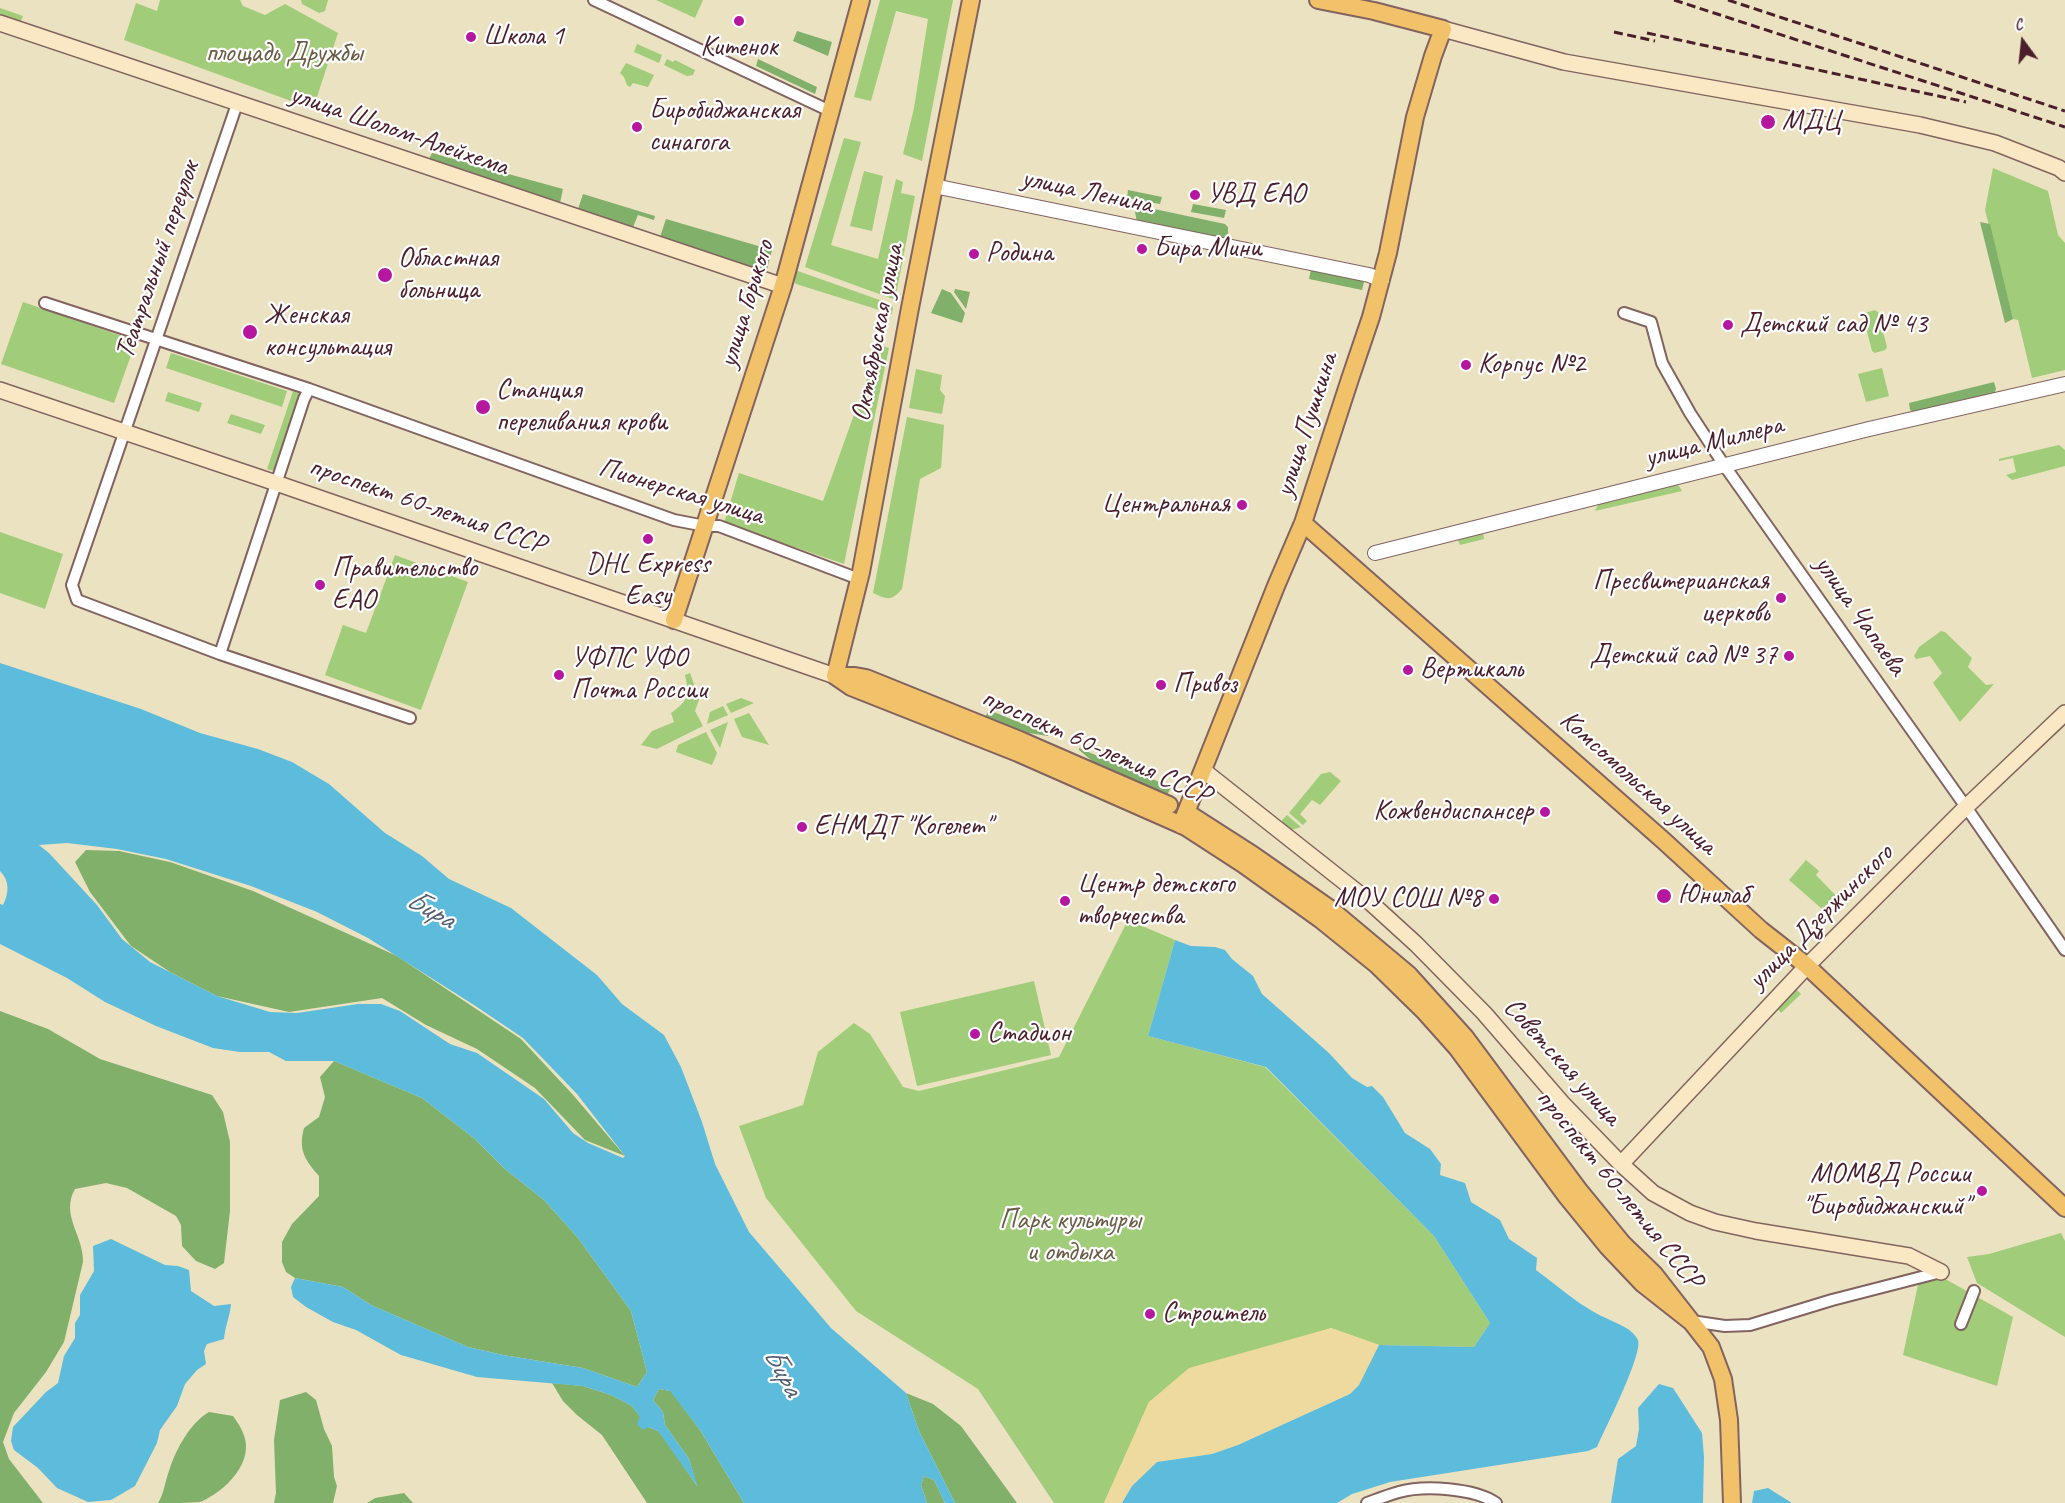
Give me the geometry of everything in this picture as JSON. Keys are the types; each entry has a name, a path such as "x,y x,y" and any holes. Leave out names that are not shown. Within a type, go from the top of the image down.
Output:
{"main road":[{"name":"улица Горького","path":"674,620 783,286 861,0"},
{"name":"Октябрьская улица","path":"836,676 859,579 971,0"},
{"path":"1318,0 1374,11 1564,62 1920,126 1995,143 2059,168 2065,173"},
{"name":"улица Шолом-Алейхема","path":"0,23 783,286"},
{"name":"улица Пушкина","path":"1184,818 1272,596 1304,523 1382,280 1415,117 1443,29"},
{"name":"проспект 60-летия СССР","path":"0,390 836,676 851,687 1184,818"},
{"name":"Комсомольская улица","path":"1304,523 1664,841 1761,930 1807,966 2065,1208"},
{"name":"проспект 60-летия СССР","path":"836,676 855,675 875,682 1022,741 1169,805 1377,965 1457,1048 1573,1193 1654,1274 1711,1347 1723,1379 1729,1420 1732,1503"},
{"name":"улица Дзержинского","path":"1621,1164 1807,966 1966,807 2065,714"},
{"name":"Советская улица","path":"1204,771 1371,903 1416,944 1484,1013 1562,1103 1621,1164 1653,1192 1690,1213 1716,1222 1756,1231 1909,1256 1941,1272"}],"street":[{"path":"594,0 830,111"},
{"name":"Театральный переулок","path":"220,654 77,600 72,585 237,104"},
{"name":"улица Ленина","path":"934,186 1369,275 1382,280"},
{"name":"Пионерская улица","path":"45,303 309,389 674,520 718,526 859,579"},
{"name":"улица Чапаева","path":"1624,313 1651,322 1662,363 1690,413 1724,465 2065,950"},
{"name":"улица Миллера","path":"1376,553 1724,465 2065,384"},
{"path":"309,389 220,654 410,718"},
{"path":"1690,1321 1725,1326 1750,1325 1833,1300 1941,1272"},
{"path":"1961,1324 1974,1292"},
{"path":"1367,1503 1401,1491 1453,1489 1485,1496 1496,1503"}],"green space":[{"name":"площадь Дружбы","path":"160,0 240,0 243,6 265,15 285,4 338,33 313,109 124,40 136,3 157,11"},
{"path":"301,0 328,0 325,11 319,13 302,4"},
{"path":"656,0 703,0 695,18"},
{"path":"880,0 953,0 922,161 903,154 914,108 928,19 896,11 871,101 854,97"},
{"path":"0,8 23,16 21,21 0,17"},
{"path":"797,31 832,42 828,56 793,41"},
{"path":"637,44 662,55 659,63 634,52"},
{"path":"667,59 673,62 675,60 695,70 693,75 687,76 664,65"},
{"path":"758,59 817,87 815,94 756,66"},
{"path":"626,63 654,75 648,87 633,83 630,87 627,85 620,73"},
{"path":"844,138 861,142 831,245 878,259 896,179 903,182 901,193 915,196 896,295 893,299 805,267"},
{"path":"432,153 563,189 560,203 556,204 429,159"},
{"path":"1993,168 2048,191 2058,235 2065,243 2065,370 2032,378 2018,320 2013,319 1985,210"},
{"path":"864,171 883,176 872,231 850,226"},
{"path":"1128,190 1162,197 1160,204 1127,198"},
{"path":"583,194 655,216 654,220 638,215 633,227 650,234 578,209"},
{"path":"1193,204 1226,210 1224,218 1191,212"},
{"path":"1140,206 1225,224 1228,227 1228,234 1223,240 1137,222 1135,212"},
{"path":"666,219 772,250 766,274 660,237"},
{"path":"1980,222 1990,224 2013,319 2005,323"},
{"path":"1311,269 1361,280 1364,282 1362,290 1309,279"},
{"path":"795,270 891,304 892,314 796,284"},
{"path":"942,289 951,293 965,313 962,323 931,313"},
{"path":"955,289 970,292 966,309 954,292"},
{"path":"23,302 136,341 114,403 1,364"},
{"path":"1875,310 1878,312 1887,347 1875,353 1872,351 1863,316"},
{"path":"879,345 889,348 844,564 724,523 739,473 823,501"},
{"path":"171,353 287,391 282,407 166,368"},
{"path":"1882,368 1889,396 1866,402 1858,374"},
{"path":"916,369 942,375 940,390 945,396 942,414 909,408"},
{"path":"1994,382 1996,389 1994,394 1916,413 1910,410 1909,403"},
{"path":"293,391 300,394 274,471 267,469"},
{"path":"168,392 202,403 199,412 165,401"},
{"path":"231,414 265,425 261,434 227,423"},
{"path":"907,417 944,425 941,468 920,479 902,589 892,598 885,598 873,593"},
{"path":"2059,445 2065,450 2065,466 2012,480 2006,475 2016,472 2013,458 1999,461 1999,459"},
{"path":"1676,485 1682,491 1595,511 1599,503"},
{"path":"0,532 63,554 45,609 0,593"},
{"path":"1483,532 1484,539 1460,545 1457,538"},
{"path":"395,555 468,582 421,710 325,675 343,625 366,633"},
{"path":"1941,631 1945,632 1972,658 1968,667 1986,685 1994,684 1960,722 1933,683 1942,673 1930,656 1916,659 1914,656 1919,647"},
{"path":"690,673 695,687 692,694 700,697 695,711 703,726 657,749 641,745 652,731 674,722 671,713 686,698 685,675"},
{"path":"741,698 754,703 731,713 726,704"},
{"path":"723,706 728,715 707,724 710,712"},
{"path":"989,710 1048,734 1048,736 1022,732 985,717"},
{"path":"749,713 769,745 742,737 734,719"},
{"path":"728,722 720,748 710,730"},
{"path":"706,732 717,753 712,765 676,752 678,745"},
{"path":"1079,748 1171,787 1166,798 1097,765"},
{"path":"1330,772 1341,781 1320,805 1312,800 1300,814 1307,821 1303,825 1289,813 1321,774"},
{"path":"1287,815 1301,827 1288,831 1282,826 1282,820"},
{"path":"86,850 119,851 170,862 253,891 397,956 521,1039 625,1156 585,1140 535,1088 477,1049 426,1025 382,998 289,1012 217,996 170,972 131,946 90,892 75,862"},
{"path":"1806,860 1819,871 1816,875 1843,903 1830,916 1789,880"},
{"name":"Парк культуры и отдыха","path":"1128,920 1175,940 1148,1036 1265,1067 1434,1236 1490,1323 1474,1347 1379,1345 1331,1328 1149,1402 1104,1503 1054,1503 978,1389 856,1311 766,1198 739,1126 803,1105 818,1052 854,1023 870,1034 903,1087 919,1091 1059,1057"},
{"name":"Стадион","path":"1034,981 1051,1055 917,1086 900,1012"},
{"path":"1796,989 1801,994 1781,1013 1777,1008"},
{"path":"0,1011 48,1029 100,1059 212,1095 223,1112 230,1142 230,1211 224,1263 215,1269 196,1261 182,1246 181,1225 176,1216 127,1188 106,1183 75,1189 70,1208 83,1262 64,1342 46,1372 14,1413 3,1442 9,1459 43,1503 0,1503"},
{"path":"334,1061 422,1098 475,1139 505,1169 544,1200 578,1238 631,1311 647,1372 637,1387 583,1368 468,1347 371,1305 343,1287 295,1278 286,1272 282,1262 282,1242 292,1224 319,1196 319,1176 304,1154 302,1136 304,1128 319,1117 325,1097 320,1077"},
{"path":"2061,1233 2065,1241 2065,1337 1977,1283 1967,1257 1989,1254"},
{"path":"1922,1266 2013,1317 1997,1386 1903,1355"},
{"path":"552,1383 583,1386 611,1395 632,1406 648,1427 658,1431 668,1443 697,1486 689,1459 665,1425 663,1412 653,1400 659,1389 671,1391 700,1430 744,1503 647,1503 602,1435 563,1401"},
{"path":"306,1392 316,1400 324,1429 332,1446 334,1477 337,1486 333,1503 274,1503 276,1493 274,1440 280,1400"},
{"path":"906,1393 933,1404 961,1426 1017,1503 955,1503 919,1431"},
{"path":"209,1412 233,1416 239,1424 246,1444 242,1464 228,1483 200,1502 158,1503 180,1446 190,1430"},
{"path":"924,1476 934,1480 945,1503 927,1503 921,1485"},
{"path":"404,1493 413,1503 367,1503 375,1498"}],"sand":[{"path":"1331,1328 1379,1345 1359,1386 1350,1394 1238,1445 1212,1454 1157,1462 1132,1486 1122,1503 1104,1503 1149,1402 1189,1368"}],"water":[{"name":"Бира","path":"0,663 141,709 200,733 258,749 292,762 329,784 385,833 422,856 449,879 511,908 597,975 622,1004 664,1035 681,1067 715,1164 749,1232 831,1328 906,1393 919,1431 955,1503 945,1503 934,1480 924,1476 921,1485 927,1503 744,1503 700,1430 670,1391 659,1389 653,1400 663,1412 665,1425 689,1459 698,1487 658,1431 648,1427 643,1430 637,1424 640,1417 632,1406 611,1395 583,1386 477,1377 401,1355 356,1330 333,1322 306,1307 293,1297 291,1287 295,1278 343,1287 371,1305 468,1347 583,1368 637,1387 647,1372 631,1311 578,1238 544,1200 505,1169 475,1139 422,1098 334,1061 286,1061 269,1052 240,1052 213,1048 156,1026 105,1002 67,978 0,944 0,904 3,905 8,887 0,871","holes":["67,843 117,849 166,859 251,886 317,912 368,938 523,1038 577,1094 625,1156 623,1158 588,1143 573,1133 544,1099 477,1053 450,1044 400,1011 381,1004 358,1004 297,1013 270,1012 217,996 150,962 122,939 97,905 39,845"]},
{"path":"1175,940 1191,946 1215,947 1225,950 1232,959 1253,976 1262,994 1329,1053 1352,1078 1367,1087 1372,1086 1383,1097 1405,1133 1430,1149 1441,1164 1440,1175 1465,1183 1471,1202 1500,1220 1509,1239 1537,1258 1536,1270 1580,1303 1625,1327 1636,1336 1638,1348 1635,1360 1597,1447 1588,1451 1390,1482 1352,1494 1337,1503 1122,1503 1132,1486 1157,1462 1212,1454 1238,1445 1350,1394 1359,1385 1379,1345 1474,1347 1490,1323 1434,1236 1266,1067 1148,1036"},
{"path":"111,1239 165,1265 189,1270 191,1291 214,1306 231,1304 224,1339 207,1344 204,1351 206,1364 197,1370 185,1384 177,1406 160,1430 157,1443 135,1486 111,1500 88,1502 57,1488 38,1468 14,1450 11,1441 13,1427 46,1392 58,1383 64,1356 75,1338 75,1323 80,1315 80,1295 94,1271 93,1246"},
{"path":"1659,1384 1673,1388 1702,1433 1703,1503 1611,1503 1618,1459 1636,1446 1639,1429 1638,1408"},
{"path":"1768,1488 1792,1503 1752,1503 1754,1491"}],"railway":[{"path":"1674,0 2065,127"},
{"path":"1728,0 2065,111"},
{"path":"1614,32 1655,41"},
{"path":"1647,33 1966,102"}],"place":[{"name":"Китенок","path":"739,21"},
{"name":"Школа 1","path":"471,37"},
{"name":"МДЦ","path":"1768,122"},
{"name":"Биробиджанская синагога","path":"637,127"},
{"name":"УВД ЕАО","path":"1195,195"},
{"name":"Бира Мини","path":"1142,249"},
{"name":"Родина","path":"974,254"},
{"name":"Областная больница","path":"385,275"},
{"name":"Детский сад № 43","path":"1728,325"},
{"name":"Женская консультация","path":"250,332"},
{"name":"Корпус №2","path":"1466,365"},
{"name":"Станция переливания крови","path":"483,407"},
{"name":"Центральная","path":"1242,505"},
{"name":"DHL Express Easy","path":"648,539"},
{"name":"Правительство ЕАО","path":"320,585"},
{"name":"Пресвитерианская церковь","path":"1781,598"},
{"name":"Детский сад № 37","path":"1789,656"},
{"name":"Вертикаль","path":"1408,670"},
{"name":"УФПС УФО Почта России","path":"559,675"},
{"name":"Привоз","path":"1161,685"},
{"name":"Кожвендиспансер","path":"1545,812"},
{"name":"ЕНМДТ \"Когелет\"","path":"802,827"},
{"name":"Юнилаб","path":"1664,896"},
{"name":"МОУ СОШ №8","path":"1494,899"},
{"name":"Центр детского творчества","path":"1065,901"},
{"name":"Стадион","path":"975,1034"},
{"name":"МОМВД России \"Биробиджанский\"","path":"1982,1191"},
{"name":"Строитель","path":"1150,1314"}]}
